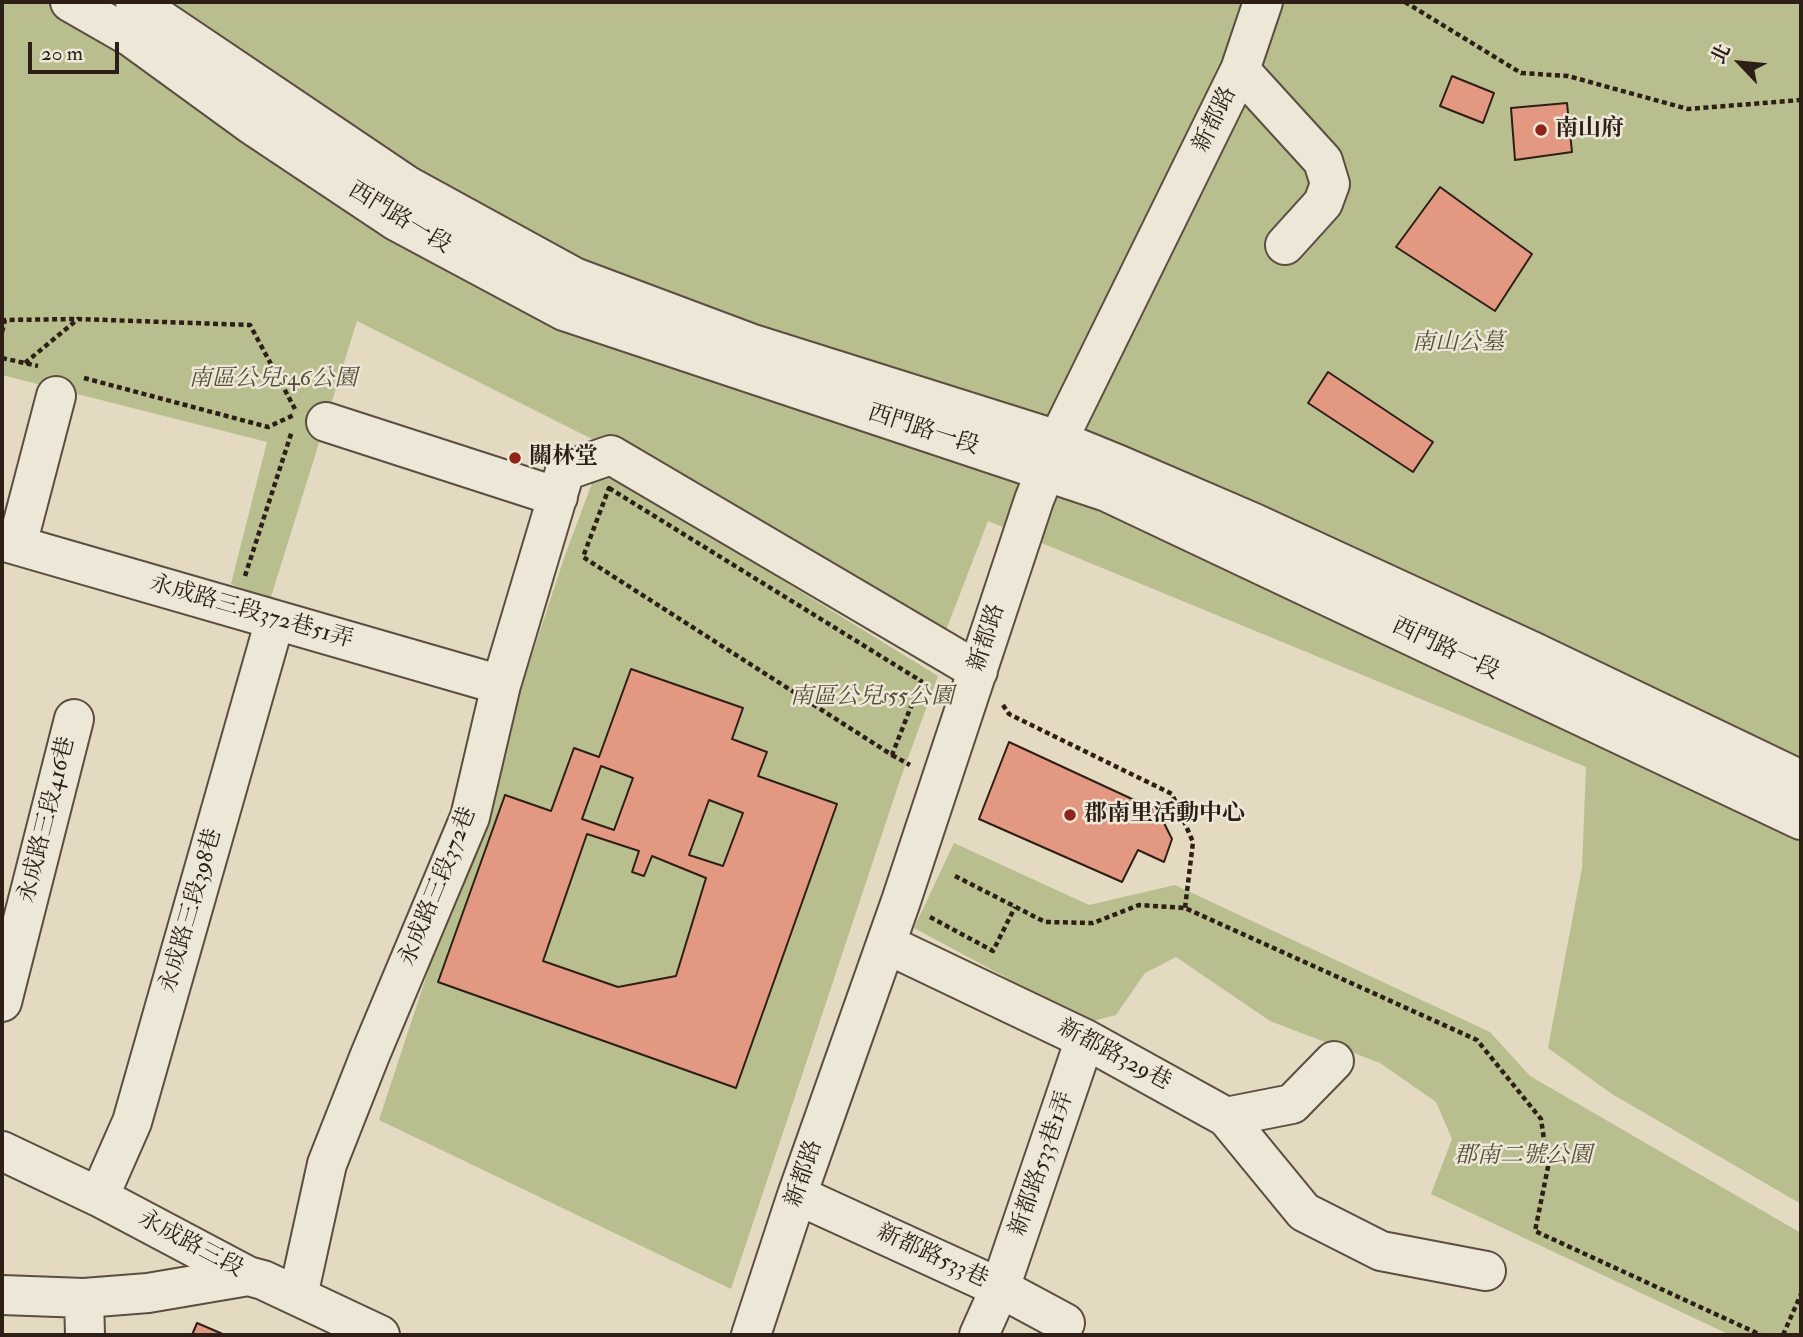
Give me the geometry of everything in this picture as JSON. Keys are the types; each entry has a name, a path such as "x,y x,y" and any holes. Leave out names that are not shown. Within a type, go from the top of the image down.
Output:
{"street":[{"name":"西門路一段","path":"71,2 131,37 252,125 396,221 564,311 1051,456 1254,523 1534,652 1801,780"},
{"name":"西門路一段","path":"135,2 408,186 574,277 1051,456 1107,492 1801,820"},
{"name":"新都路","path":"751,1335 1051,456 1240,70 1263,2"},
{"path":"1240,70 1323,162 1330,184 1323,203 1285,245"},
{"path":"9,543 58,380"},
{"path":"311,418 562,484 611,455 978,671"},
{"name":"永成路三段372巷","path":"298,1296 327,1164 470,817 501,685 562,484"},
{"name":"永成路三段372巷51弄","path":"9,543 235,606 501,685"},
{"name":"永成路三段398巷","path":"99,1197 132,1122 275,620"},
{"name":"永成路三段416巷","path":"2,1002 74,719"},
{"name":"新都路329巷","path":"886,944 1085,1039 1226,1117"},
{"name":"新都路533巷1弄","path":"979,1335 1000,1289 1085,1039"},
{"path":"1334,1061 1292,1104 1226,1117 1304,1212 1381,1251 1486,1270"},
{"name":"永成路三段","path":"2,1151 99,1197 247,1276 298,1296 380,1335"},
{"name":"新都路533巷","path":"797,1195 1000,1289 1065,1323"},
{"path":"2,1295 84,1317 148,1293 247,1276"}],"path":[{"path":"1405,2 1521,73 1568,76 1688,109 1801,100"},
{"path":"26,363 78,319"},
{"path":"2,332 5,320 78,319 250,325 311,418"},
{"path":"2,358 26,363 58,380 268,427 311,418"},
{"path":"235,606 311,418"},
{"path":"609,488 921,681 892,755 583,557 609,488"},
{"path":"978,671 1009,714 1172,794 1193,842 1185,908"},
{"path":"956,876 1045,922 1093,923 1139,905 1185,908 1477,1040 1541,1119 1548,1167 1535,1231 1761,1335"},
{"path":"901,901 993,951 1015,907"},
{"path":"1783,1335 1801,1294"}],"green space":[{"name":"南山公墓","path":"2,2 1801,2 1801,1204 1612,1094 1548,1048 1582,868 1586,767 988,521 945,633 598,442 357,321 270,600 231,584 267,442 2,375"},
{"name":"南區公兒s55公園","path":"598,467 938,676 900,780 731,1289 379,1120 563,561"},
{"name":"郡南二號公園","path":"954,843 1089,905 1175,885 1490,1032 1530,1076 1801,1233 1801,1335 1730,1335 1431,1194 1452,1139 1436,1102 1380,1063 1270,1021 1176,957 1145,973 1116,1015 1089,1022 914,928"}],"building":[{"path":"1452,76 1494,93 1483,123 1440,106"},
{"name":"南山府","path":"1567,103 1572,152 1515,160 1511,108"},
{"path":"1440,187 1532,254 1495,311 1396,247"},
{"path":"1328,372 1433,442 1413,472 1308,403"},
{"path":"631,669 743,708 732,739 767,752 758,776 837,804 736,1088 438,982 505,795 551,811 574,748 599,757","holes":["601,766 633,778 614,830 582,819","709,800 743,813 723,866 689,855","587,834 639,851 632,872 644,876 652,856 706,878 676,976 618,987 543,961"]},
{"name":"郡南里活動中心","path":"1009,742 1158,811 1172,839 1164,862 1138,850 1122,882 979,819"},
{"path":"197,1323 225,1335 192,1335"}],"place":[{"name":"南山府","path":"1541,130"},
{"name":"關林堂","path":"515,458"},
{"name":"郡南里活動中心","path":"1070,815"}],"park label":[{"name":"南區公兒s46公園","path":"273,380"}]}
